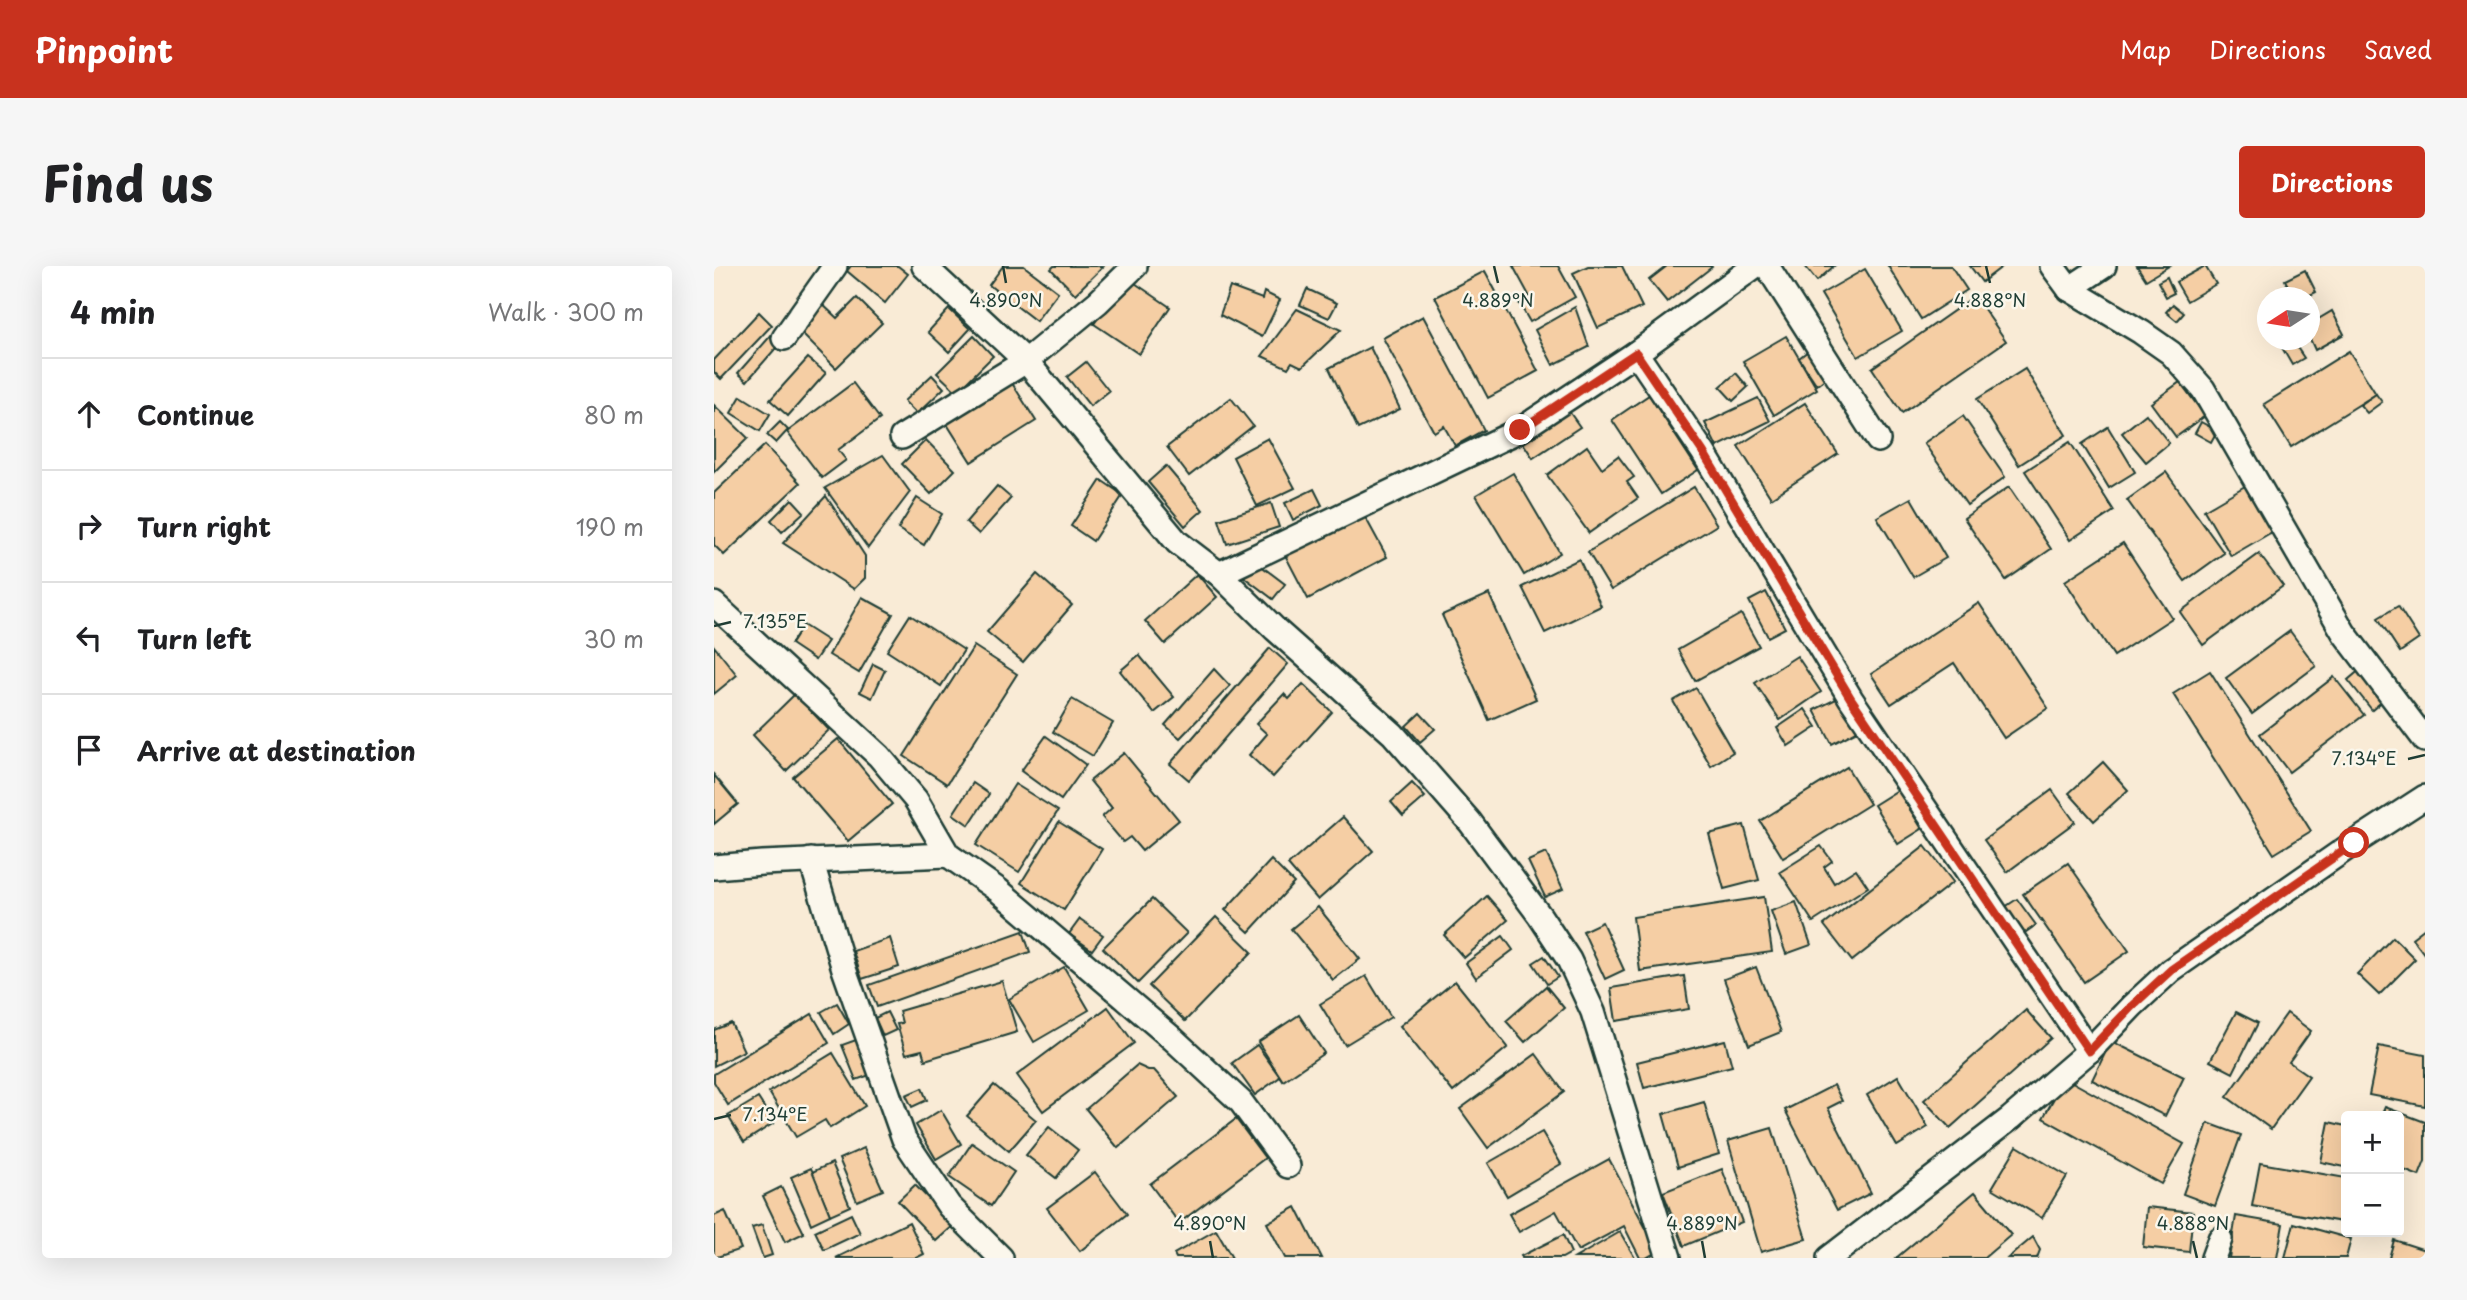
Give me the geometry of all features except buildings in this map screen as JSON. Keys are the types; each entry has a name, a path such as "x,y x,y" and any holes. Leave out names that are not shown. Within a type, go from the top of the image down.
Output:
{"street":[{"path":"784,338 835,266"},
{"path":"924,266 1026,361 1177,542 1219,573 1275,629 1393,734 1470,822 1569,960 1593,1012 1669,1258"},
{"path":"902,437 1026,361 1098,302 1135,266"},
{"path":"1219,573 1520,430 1636,353 1755,266"},
{"path":"1767,266 1878,440"},
{"path":"2052,266 2069,289 2171,353 2203,389 2344,633 2425,740"},
{"path":"2069,289 2104,266"},
{"path":"1636,353 1703,452 1851,699 2089,1051"},
{"path":"714,604 879,756 916,800 948,855 998,890 1173,1039 1241,1102 1288,1166"},
{"path":"1829,1258 2011,1118 2089,1051 2171,970 2425,797"},
{"path":"714,867 948,855"},
{"path":"811,860 848,982 904,1139 949,1206 1001,1258"}],"route":[{"path":"1520,430 1636,353 1703,452 1851,699 2089,1051 2171,970 2354,843"}]}
